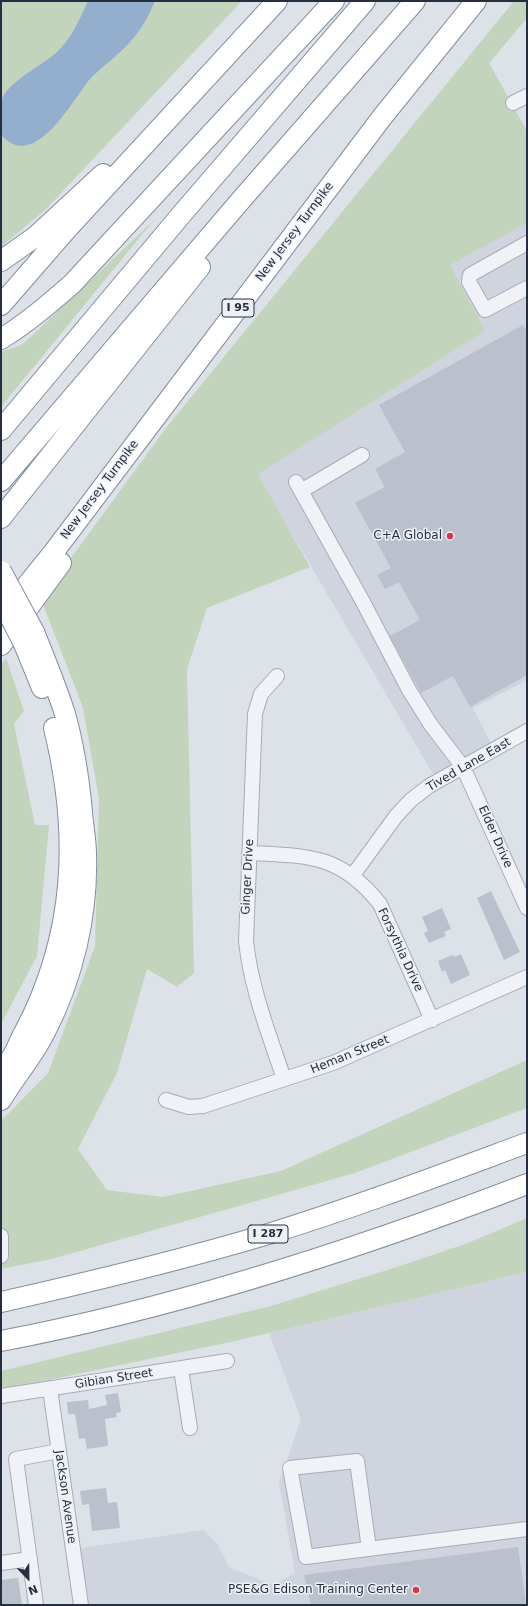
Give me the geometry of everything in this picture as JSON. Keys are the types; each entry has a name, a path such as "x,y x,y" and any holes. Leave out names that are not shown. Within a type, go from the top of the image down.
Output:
{"highway":[{"path":"1,305 128,162 277,1"},
{"path":"1,338 19,328 44,309 72,284 334,1"},
{"path":"1,430 181,215 365,1"},
{"path":"1,481 241,200 415,1"},
{"name":"New Jersey Turnpike","path":"1,617 96,496 382,116 476,1"},
{"path":"1,261 35,237 107,170 128,162"},
{"path":"1,518 210,255 241,200"},
{"path":"1,645 77,542 96,496"},
{"path":"1,571 29,638 39,680 61,755 69,823 70,853 69,881 64,920 56,958 41,998 15,1053 1,1072"},
{"path":"1,599 29,638 52,676 74,752 86,853 86,881 82,920 74,957 62,995 45,1032 26,1064 2,1097"},
{"path":"1,1057 23,1035"},
{"name":"I 287","path":"1,1302 108,1277 264,1235 367,1201 527,1143"},
{"path":"1,1341 140,1309 264,1275 388,1235 527,1184"}],"street":[{"path":"513,103 527,96"},
{"path":"527,243 470,274 469,282 485,310 527,288"},
{"name":"Elder Drive","path":"362,456 298,486 363,602 409,690 431,725 463,767 527,908"},
{"name":"Ginger Drive","path":"277,676 261,694 255,714 246,910 246,941 249,968 284,1079"},
{"name":"Tived Lane East","path":"353,875 396,816 411,800 429,786 527,732"},
{"name":"Forsythia Drive","path":"249,852 299,855 335,864 353,875 368,889 380,904 432,1020"},
{"name":"Heman Street","path":"166,1100 189,1107 203,1106 340,1060 527,977"},
{"path":"1,1236 1,1256"},
{"name":"Gibian Street","path":"1,1396 227,1361"},
{"path":"181,1369 190,1428"},
{"name":"Jackson Avenue","path":"50,1389 81,1605"},
{"path":"36,1605 16,1459 59,1452"},
{"path":"369,1549 357,1461 290,1468 306,1556 369,1549 527,1529"},
{"path":"1,1563 30,1559"}],"shaded area":[{"path":"527,223 527,680 473,708 493,747 437,781 257,474 485,331 449,265"},
{"path":"527,1272 527,1605 76,1605 68,1550 203,1530 217,1543 229,1567 273,1585 295,1573 279,1483 301,1419 269,1333"}],"green space":[{"path":"1,1 242,1 45,210 1,247"},
{"path":"514,1 527,1 527,18 489,63 527,131 527,223 450,265 485,331 258,474 310,567 207,608 187,669 194,973 177,987 147,969 117,1073 78,1149 107,1190 163,1197 281,1171 527,1060 527,1108 355,1173 52,1259 1,1269 1,1121 48,1073 95,946 99,799 83,708 41,599 166,428"},
{"path":"154,220 1,407 1,352 23,344"},
{"path":"6,658 24,711 14,724 35,825 49,825 37,956 1,1024 1,665"},
{"path":"527,1218 527,1272 235,1341 1,1390 1,1371 271,1306 468,1243"}],"water":[{"path":"88,1 155,1 144,23 134,37 90,79 66,112 45,135 34,143 22,146 11,143 4,138 1,132 1,109 3,97 7,91 20,79 51,57 62,47 75,28"}],"building":[{"name":"C+A Global","path":"523,325 527,332 527,675 470,707 453,676 421,693 390,636 420,620 399,582 385,589 377,575 391,568 355,503 385,487 375,469 405,452 379,405"},
{"path":"491,891 520,952 504,960 477,898"},
{"path":"442,908 451,929 444,932 446,936 429,943 424,933 428,931 422,917"},
{"path":"461,954 470,975 451,984 445,970 442,972 438,961 453,955 454,957"},
{"path":"118,1393 121,1412 116,1413 117,1417 105,1419 108,1446 87,1449 85,1438 79,1439 75,1414 68,1414 67,1402 88,1400 89,1409 107,1405 105,1395"},
{"path":"106,1488 108,1503 117,1502 120,1528 92,1531 89,1504 82,1505 80,1491"},
{"name":"PSE&G Edison Training Center","path":"518,1547 526,1605 311,1605 304,1575"},
{"path":"18,1578 22,1605 1,1605 1,1580"}],"place":[{"name":"C+A Global","path":"450,536"},
{"name":"PSE&G Edison Training Center","path":"416,1590"}]}
